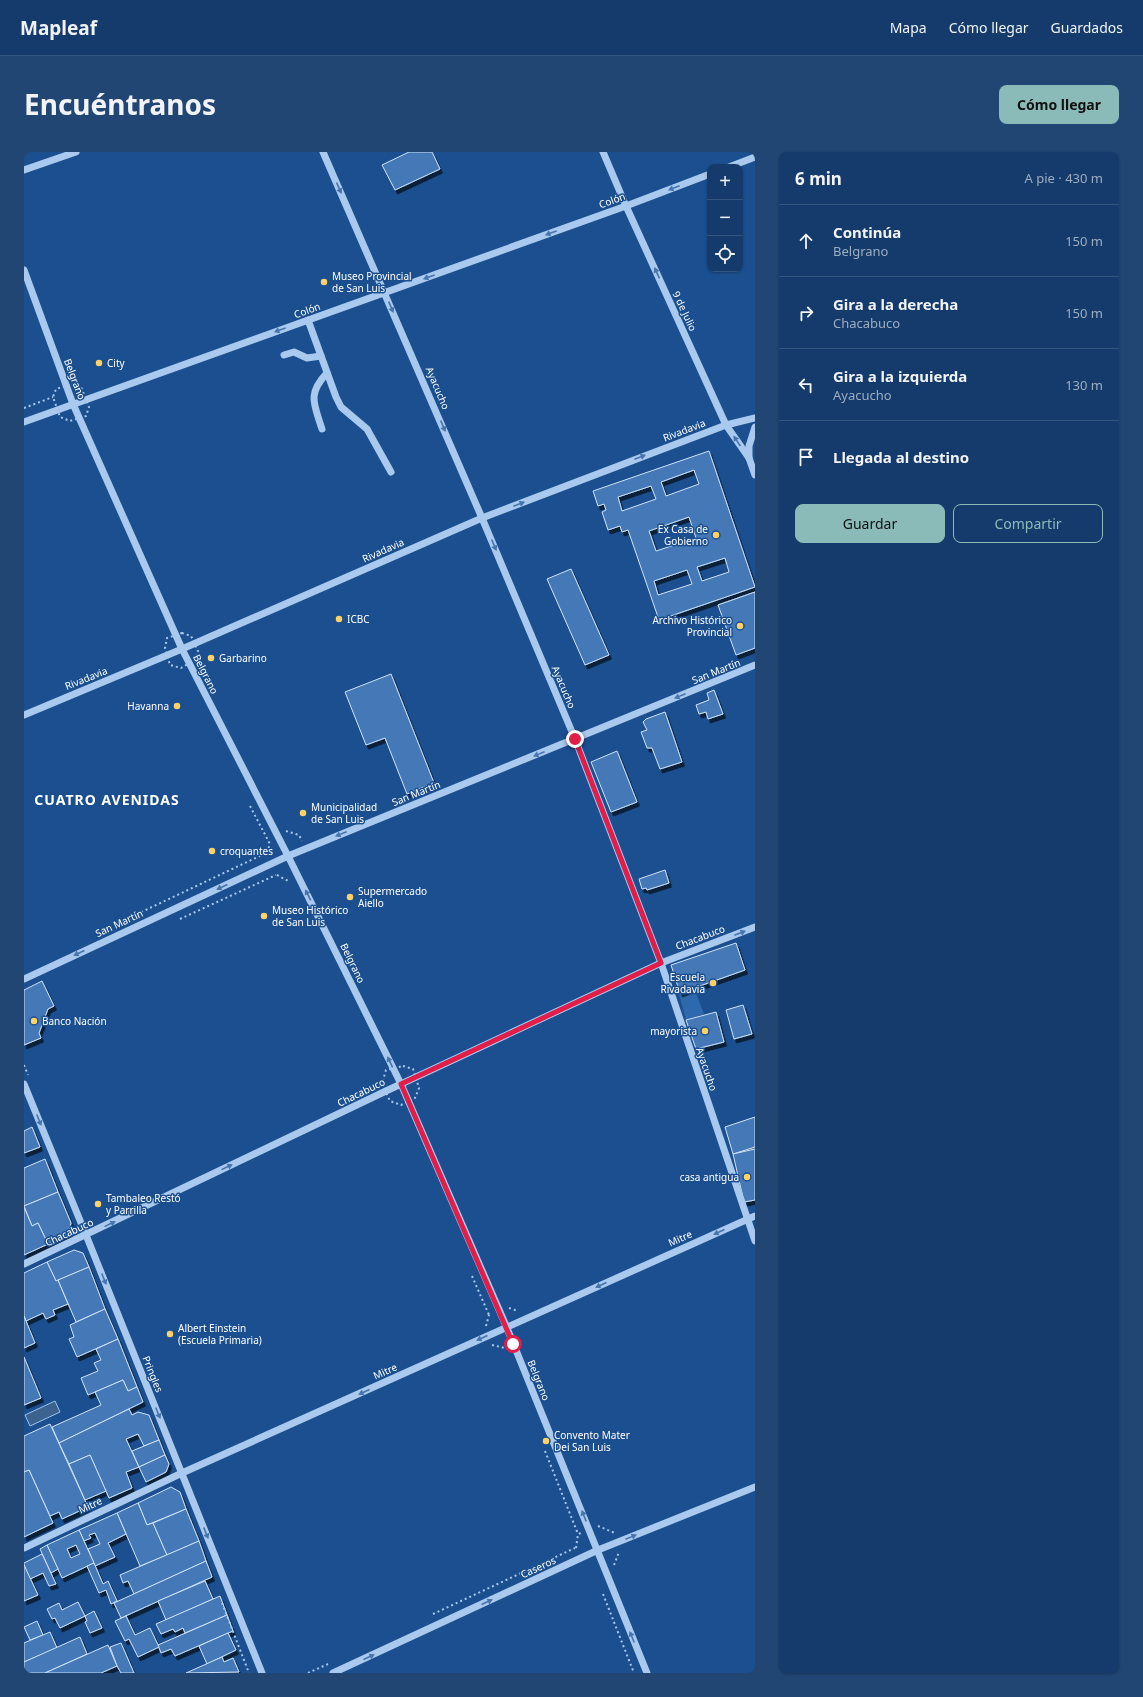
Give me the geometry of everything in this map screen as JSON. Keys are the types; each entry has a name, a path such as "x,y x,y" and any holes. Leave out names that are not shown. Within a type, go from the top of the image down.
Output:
{"street":[{"path":"24,170 76,152"},
{"name":"Ayacucho","path":"323,152 482,518 575,739 661,963 755,1241"},
{"name":"9 de Julio","path":"603,152 626,206 726,425 749,458 755,475"},
{"path":"737,164 755,157"},
{"name":"Colón","path":"24,422 626,206 707,175"},
{"name":"Belgrano","path":"24,270 73,404 182,649 288,856 401,1084 507,1328 598,1550 646,1673"},
{"path":"308,320 336,398 342,407 367,429 391,472"},
{"path":"284,355 294,352 307,358 321,356"},
{"path":"322,429 313,401 313,395 319,382 327,373"},
{"name":"Rivadavia","path":"24,715 182,649 482,518 726,425 755,418"},
{"path":"749,458 749,446 755,427"},
{"name":"San Martín","path":"24,978 288,856 755,665"},
{"name":"Chacabuco","path":"24,1264 401,1084 661,963 755,927"},
{"name":"Pringles","path":"24,1084 262,1673"},
{"name":"Mitre","path":"24,1548 182,1473 755,1216"},
{"name":"Caseros","path":"334,1673 598,1550 755,1487"}],"path":[{"path":"24,408 53,397"},
{"path":"110,927 266,852"},
{"path":"431,1616 576,1548"},
{"path":"602,1591 634,1673"},
{"path":"308,1673 330,1663"}],"shaded area":[{"path":"694,988 704,1014 686,1020 679,994"},
{"path":"55,1401 60,1412 30,1426 25,1415"}],"building":[{"path":"409,152 432,152 440,169 395,190 382,165"},
{"name":"Ex Casa de Gobierno","path":"709,451 755,587 659,620 628,530 622,532 620,526 608,530 602,512 606,510 604,504 598,506 593,491","holes":["694,470 699,484 666,496 661,482","651,486 656,499 622,511 618,497","689,517 696,538 656,551 649,531","725,558 729,572 702,581 697,567","687,570 692,584 658,595 654,581"]},
{"path":"571,569 609,655 585,665 547,579"},
{"name":"Archivo Histórico Provincial","path":"755,592 755,648 736,655 718,605"},
{"path":"391,674 434,783 407,794 385,738 366,745 345,692"},
{"path":"714,690 723,714 708,719 706,712 699,714 696,705 709,700 707,693"},
{"path":"665,712 682,762 660,769 652,748 647,748 641,732 647,730 643,722 646,719"},
{"path":"617,751 637,802 611,812 591,762"},
{"path":"665,870 669,883 647,890 646,888 642,889 639,879"},
{"path":"736,943 745,970 680,993 671,965"},
{"name":"Banco Nación","path":"42,981 54,1006 48,1009 39,1033 41,1038 24,1045 24,990"},
{"path":"743,1005 752,1034 734,1039 726,1010"},
{"name":"mayorista","path":"716,1012 724,1042 696,1049 686,1020"},
{"path":"755,1117 755,1147 733,1154 725,1127"},
{"path":"32,1127 40,1147 24,1153 24,1131"},
{"name":"casa antigua","path":"755,1149 755,1200 744,1202 733,1154"},
{"path":"45,1159 58,1192 24,1206 24,1168"},
{"path":"58,1192 71,1223 68,1235 48,1244 38,1223 32,1226 24,1206"},
{"path":"24,1207 32,1226 38,1223 48,1244 24,1255"},
{"path":"74,1250 83,1253 89,1267 56,1281 47,1262"},
{"path":"47,1262 56,1281 58,1280 68,1304 53,1310 55,1315 46,1319 43,1313 26,1321 24,1316 24,1273"},
{"path":"89,1267 105,1309 76,1322 58,1280"},
{"path":"105,1309 118,1339 77,1357 69,1339 74,1337 70,1325"},
{"path":"24,1316 35,1343 24,1348"},
{"path":"118,1339 137,1387 128,1391 123,1380 88,1395 81,1378 98,1371 94,1363 101,1360 96,1349"},
{"path":"24,1357 41,1398 24,1405"},
{"path":"123,1380 128,1391 137,1387 143,1402 59,1443 52,1427 101,1405 95,1392"},
{"path":"129,1409 132,1415 138,1412 149,1415 159,1440 144,1446 138,1434 126,1439 139,1467 126,1472 132,1488 109,1498 90,1455 69,1464 59,1443"},
{"path":"50,1424 88,1507 62,1519 59,1512 50,1516 29,1470 24,1472 24,1436"},
{"path":"159,1440 165,1455 139,1467 132,1451"},
{"path":"90,1455 106,1491 85,1500 69,1464"},
{"path":"165,1455 169,1464 166,1472 146,1482 139,1467"},
{"path":"29,1470 53,1523 24,1537 24,1472"},
{"path":"171,1487 180,1492 186,1509 147,1525 138,1503"},
{"path":"138,1503 147,1525 153,1523 167,1555 140,1566 117,1513"},
{"path":"186,1509 199,1541 167,1555 153,1523"},
{"path":"117,1513 126,1534 108,1543 115,1557 95,1566 88,1549 100,1544 95,1533 89,1535 91,1538 84,1541 79,1530"},
{"path":"79,1530 94,1563 62,1578 47,1545","holes":["76,1545 80,1554 71,1558 67,1549"]},
{"path":"199,1541 206,1561 134,1594 128,1581 123,1583 120,1575"},
{"path":"47,1545 58,1569 51,1573 40,1549"},
{"path":"42,1554 56,1584 49,1586 43,1573 30,1579 24,1563"},
{"path":"206,1561 212,1577 121,1618 114,1603"},
{"path":"94,1563 103,1584 108,1581 117,1601 111,1604 106,1590 99,1593 87,1566"},
{"path":"24,1565 38,1595 24,1601"},
{"path":"205,1581 213,1599 166,1620 158,1601"},
{"path":"220,1596 227,1615 185,1633 183,1628 175,1632 173,1629 161,1634 156,1624"},
{"path":"78,1602 85,1616 60,1628 55,1618 52,1619 47,1609 59,1603 62,1610"},
{"path":"94,1611 102,1628 90,1633 85,1622 87,1621 85,1616"},
{"path":"227,1615 233,1631 175,1656 171,1649 161,1653 158,1645"},
{"path":"126,1616 135,1635 150,1628 159,1647 138,1657 129,1639 125,1641 115,1621"},
{"path":"37,1621 43,1635 30,1640 24,1627"},
{"path":"50,1632 57,1648 24,1662 24,1643"},
{"path":"228,1633 236,1650 207,1664 199,1646"},
{"path":"80,1637 87,1654 45,1673 24,1673 24,1662"},
{"path":"121,1643 134,1673 121,1673 117,1666 110,1647"},
{"path":"108,1645 117,1666 101,1673 45,1673"},
{"path":"222,1657 224,1662 233,1658 239,1672 186,1673"}],"place":[{"name":"Museo Provincial de San Luis","path":"324,282"},
{"name":"City","path":"99,363"},
{"name":"Ex Casa de Gobierno","path":"716,535"},
{"name":"ICBC","path":"339,619"},
{"name":"Archivo Histórico Provincial","path":"740,626"},
{"name":"Garbarino","path":"211,658"},
{"name":"Havanna","path":"177,706"},
{"name":"Municipalidad de San Luis","path":"303,813"},
{"name":"croquantes","path":"212,851"},
{"name":"Supermercado Aiello","path":"350,897"},
{"name":"Museo Histórico de San Luis","path":"264,916"},
{"name":"Escuela Rivadavia","path":"713,983"},
{"name":"Banco Nación","path":"34,1021"},
{"name":"mayorista","path":"705,1031"},
{"name":"casa antigua","path":"747,1177"},
{"name":"Tambaleo Restó y Parrilla","path":"98,1204"},
{"name":"Albert Einstein (Escuela Primaria)","path":"170,1334"},
{"name":"Convento Mater Dei San Luis","path":"546,1441"}],"district":[{"name":"CUATRO AVENIDAS","path":"107,799"}],"route":[{"path":"513,1344 401,1084 661,963 575,739"}]}
